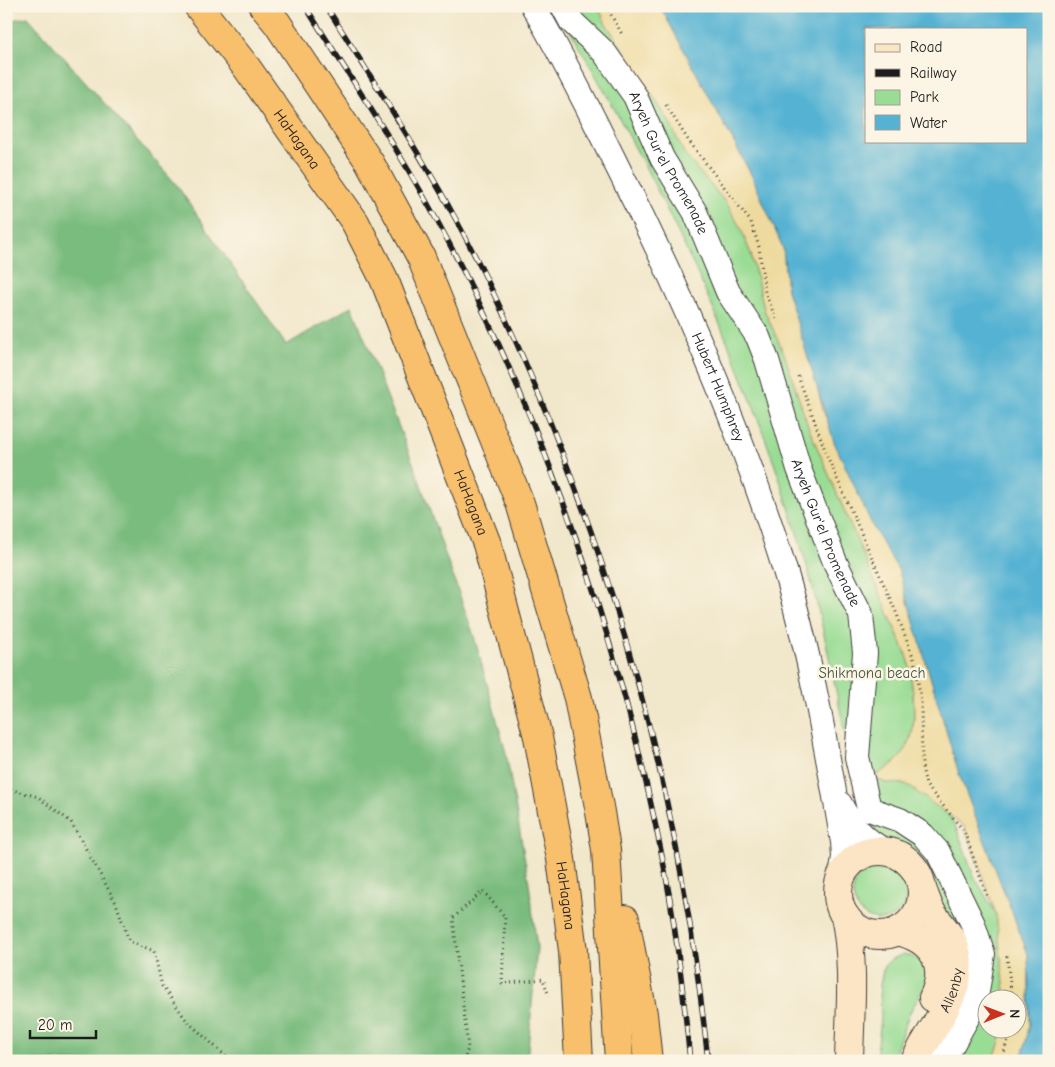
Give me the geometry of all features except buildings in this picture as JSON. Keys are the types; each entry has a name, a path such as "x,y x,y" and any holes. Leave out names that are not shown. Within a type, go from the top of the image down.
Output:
{"highway":[{"name":"HaHagana","path":"198,6 247,68 355,222 384,279 487,544 538,737 561,859 573,952 579,1061"},
{"path":"263,6 277,23 370,163 421,257 464,358 520,503 578,698 606,850 621,901 634,963 648,1061"},
{"path":"606,850 619,1061"}],"street":[{"name":"Hubert Humphrey","path":"533,6 554,42 650,232 730,412 783,566 807,661 843,842 844,857 841,878"},
{"name":"Aryeh Gur'el Promenade","path":"563,6 571,21 604,52 635,96 662,158 695,212 728,292 758,337 767,360 799,468 835,562 861,615 866,653 857,757 869,809 900,820 923,835 938,852 973,924 983,954 975,1004 943,1061"},
{"name":"Hubert Humphrey","path":"834,794 851,823 870,843 886,851"},
{"path":"886,851 900,855 911,864 918,876 922,889 921,902 917,914 909,924 876,946 863,974 851,1061 852,954 845,916 839,897 841,878 848,865 859,857 872,852 886,851"},
{"name":"Allenby","path":"914,1061 954,993 957,962 955,946 946,930 934,916 922,889"},
{"path":"845,916 854,926 866,933 893,933"},
{"name":"Allenby","path":"893,933 922,940 932,950 940,966 939,981 934,996 918,1025 905,1061"}],"path":[{"path":"6,788 38,797 71,822 116,903 129,941 154,951 162,986 187,1021 231,1061"},
{"path":"464,1061 468,1048 453,918 484,891 505,917 502,984 543,979 550,998"},
{"path":"1000,1061 1007,1040"}],"green space":[{"name":"Shikmona beach","path":"555,6 598,6 605,22 669,121 685,155 727,204 741,229 751,254 765,312 784,353 808,426 909,661 914,710 911,735 901,756 892,765 874,777 886,783 906,784 949,815 957,830 974,876 996,914 1005,990 978,990 978,1040 1000,1040 993,1061 928,1061 938,905 917,856 896,843 874,834 873,779 852,767 823,628 809,573 778,475 753,405 695,268 663,201 593,70"},
{"path":"28,17 176,184 286,345 352,306 416,471 474,636 506,753 529,883 537,948 527,1061 6,1061 6,21"},
{"path":"875,866 885,866 895,870 903,878 907,893 903,908 895,916 885,920 875,920 865,916 857,908 853,898 853,888 857,878 865,870"},
{"path":"904,954 919,959 926,972 927,982 909,1014 892,1061 876,1061 881,1019 880,985 884,966 892,959"}],"sand":[{"path":"598,6 660,6 751,174 783,248 787,290 814,374 823,411 874,529 899,571 959,774 1028,954 1030,1024 1028,1032 1028,990 1005,990 996,914 965,827 906,784 886,783 873,778 901,756 912,736 914,711 909,661 808,426 784,353 765,312 751,254 741,229 727,204 685,155 669,121 605,22"},
{"path":"1000,1040 1026,1040 1021,1061 993,1061"}],"water":[{"path":"660,6 1049,6 1049,1061 1021,1061 1026,1040 1028,1040 1030,1024 1028,954 959,774 899,571 874,529 834,442 787,290 783,248 751,174"}],"railway":[{"path":"305,6 404,162 473,289 541,443 570,522 597,602 642,764 670,899 690,1061"},
{"path":"326,6 419,154 476,258 527,367 580,499 630,656 670,816 698,978 708,1061"}]}
